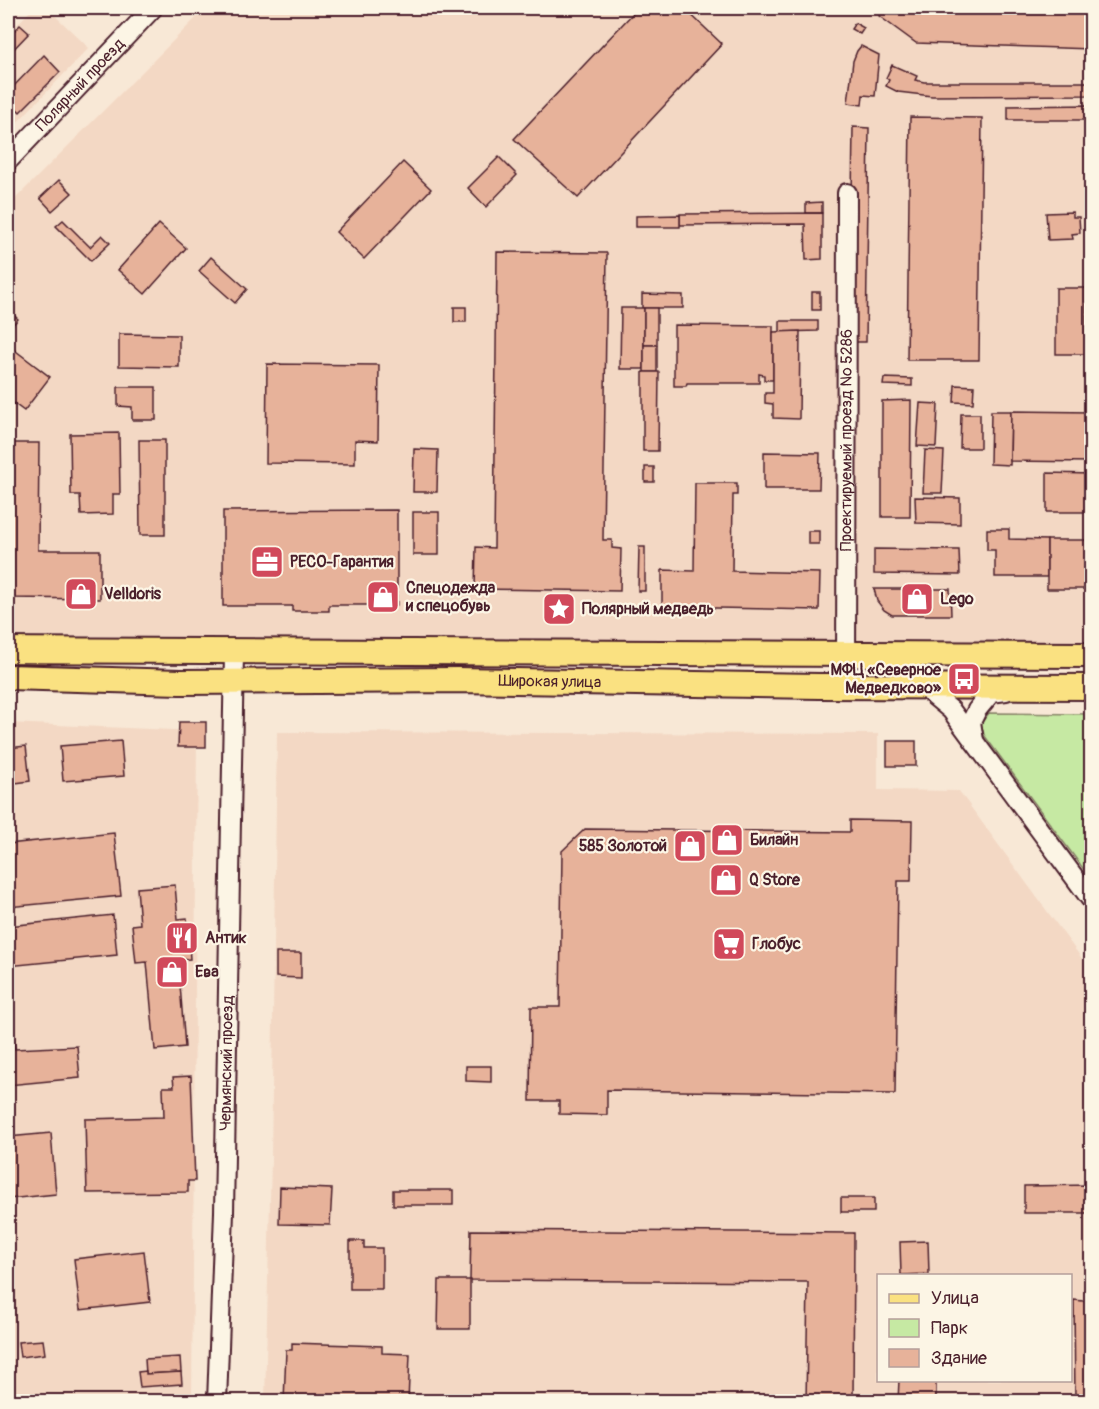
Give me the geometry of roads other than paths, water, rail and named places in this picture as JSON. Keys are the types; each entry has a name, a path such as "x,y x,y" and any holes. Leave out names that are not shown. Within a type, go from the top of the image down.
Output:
{"main road":[{"name":"Широкая улица","path":"8,650 846,656 1092,655"},
{"path":"139,652 158,665 159,670 155,677 144,680"},
{"name":"Широкая улица","path":"8,677 233,682 457,680 1092,687"}],"street":[{"name":"Полярный проезд","path":"8,161 153,8"},
{"name":"Проектируемый проезд № 5286","path":"846,193 846,686"},
{"name":"Чермянский проезд","path":"217,1401 224,1212 234,653"},
{"path":"922,686 951,710 1092,901"},
{"path":"974,741 971,722 977,710 991,693 1031,688"}],"place":[{"name":"РЕСО-Гарантия","path":"267,562"},
{"name":"Velldoris","path":"81,594"},
{"name":"Спецодежда и спецобувь","path":"383,597"},
{"name":"Lego","path":"917,599"},
{"name":"Полярный медведь","path":"559,609"},
{"name":"МФЦ «Северное Медведково»","path":"964,679"},
{"name":"Билайн","path":"727,840"},
{"name":"585 Золотой","path":"690,846"},
{"name":"Q Store","path":"726,880"},
{"name":"Антик","path":"182,938"},
{"name":"Глобус","path":"729,944"},
{"name":"Ева","path":"172,972"}]}
